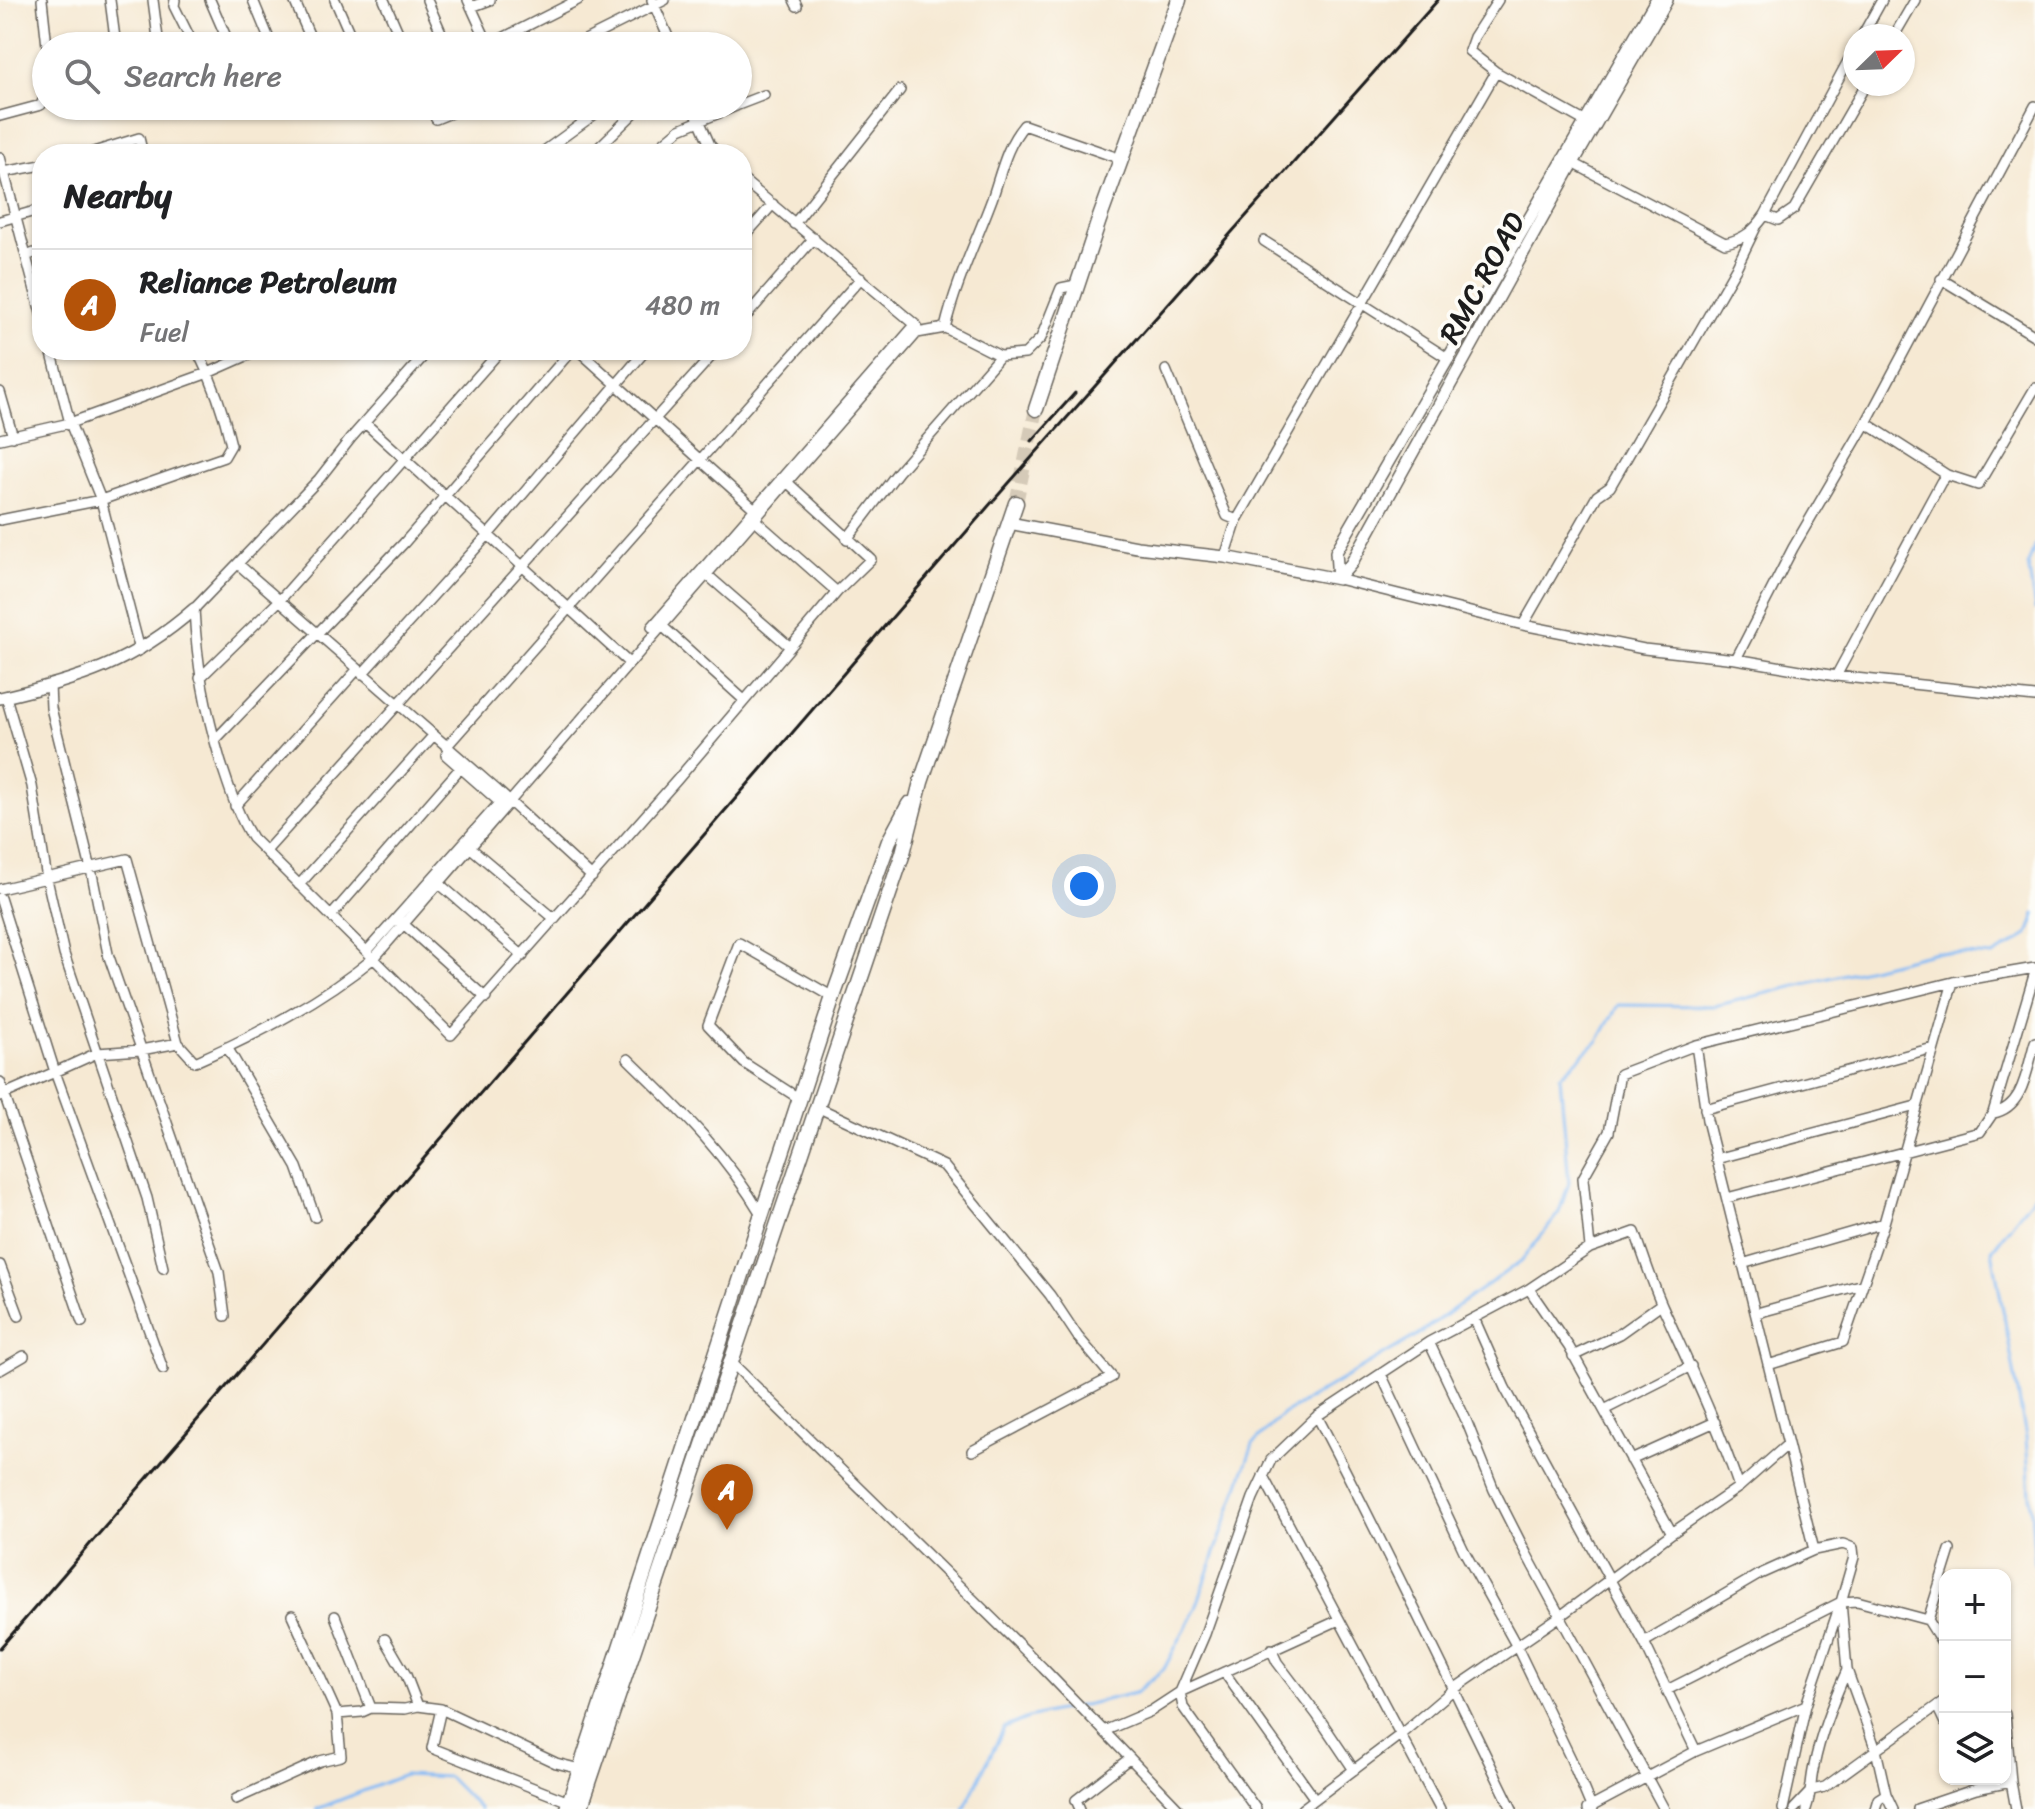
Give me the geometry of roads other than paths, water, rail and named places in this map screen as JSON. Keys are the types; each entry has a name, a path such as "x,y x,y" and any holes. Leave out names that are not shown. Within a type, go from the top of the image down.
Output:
{"main road":[{"path":"1036,409 1076,285 1179,0"},
{"path":"572,1807 731,1360 903,853 921,782 1016,503"},
{"path":"572,1807 580,1769 833,997 889,841 921,782"},
{"path":"805,1084 822,1091"}],"street":[{"path":"42,0 45,32"},
{"path":"110,0 114,32"},
{"path":"153,0 157,32"},
{"path":"175,0 174,6 187,32"},
{"path":"210,0 224,32"},
{"path":"253,0 266,32"},
{"path":"294,0 308,32"},
{"path":"335,0 349,32"},
{"path":"384,0 398,32"},
{"path":"427,0 441,32"},
{"path":"483,32 470,4 490,0"},
{"path":"515,32 578,0"},
{"path":"598,32 653,2 665,0"},
{"path":"1498,0 1474,37 1469,51 1496,72 1586,122"},
{"name":"RMC ROAD","path":"1338,579 1336,552 1656,0"},
{"name":"RMC ROAD","path":"1338,579 1351,564 1667,0"},
{"path":"1869,24 1882,0"},
{"path":"1901,24 1915,0"},
{"path":"653,2 666,32"},
{"path":"1523,625 1597,496 1610,487 1736,268 1843,70"},
{"path":"1225,557 1237,520 1496,72"},
{"path":"794,224 900,90"},
{"path":"752,100 764,95"},
{"path":"1765,215 1778,220 1794,209 1859,96"},
{"path":"1736,659 1793,548 1866,423 2035,106"},
{"path":"0,116 32,107"},
{"path":"554,144 587,120"},
{"path":"602,144 627,120"},
{"path":"662,144 680,129 699,120 710,144"},
{"path":"945,328 953,294 971,246 1015,135 1024,125 1121,159"},
{"path":"120,144 139,138 140,144"},
{"path":"0,157 32,274"},
{"path":"1573,163 1725,243 1742,239 1756,227"},
{"path":"4,172 32,167"},
{"path":"752,187 922,330 945,328 1000,356 1025,354 1041,338 1061,288 1076,285"},
{"path":"752,228 773,204"},
{"path":"0,221 32,212"},
{"path":"752,309 814,238"},
{"path":"1264,241 1449,359"},
{"path":"26,256 32,254"},
{"path":"446,747 861,278"},
{"path":"1941,279 2035,336"},
{"path":"0,889 127,859 178,1043 195,1062 336,986 371,953 504,802 756,514 915,325"},
{"path":"784,480 917,333 945,328"},
{"path":"847,539 898,472 1000,356"},
{"path":"54,360 70,423 101,500 140,650"},
{"path":"0,520 101,500 224,457 231,445 202,360"},
{"path":"0,439 70,423 237,360"},
{"path":"163,1268 147,1198 64,954 47,879 32,786 3,698 93,673 165,635 319,479 420,360"},
{"path":"200,678 278,601 492,360"},
{"path":"215,740 317,637 566,360"},
{"path":"587,360 702,461 837,592"},
{"path":"235,806 488,535 637,360"},
{"path":"266,851 708,360"},
{"path":"1166,370 1227,516 1237,520"},
{"path":"1866,423 1947,475 1978,485 2035,388"},
{"path":"0,392 13,437"},
{"path":"365,423 626,662"},
{"path":"1836,676 1947,475"},
{"path":"194,609 200,678 215,740 235,806 252,838 451,1035 592,877 837,592 871,559 784,480"},
{"path":"1009,523 1137,547 1225,557 1338,579 1523,625 1644,649 1736,659 1836,676 2035,697"},
{"path":"236,566 592,877"},
{"path":"704,572 790,647"},
{"path":"660,623 744,700"},
{"path":"50,685 51,708 91,869 108,954 219,1272 225,1316"},
{"path":"431,738 446,747 462,766"},
{"path":"299,885 431,738"},
{"path":"331,916 462,766"},
{"path":"467,844 555,919"},
{"path":"435,879 523,956"},
{"path":"0,898 55,1072 163,1369"},
{"path":"399,920 486,998"},
{"path":"800,1099 744,1063 708,1025 739,943 833,997"},
{"path":"1590,1248 1583,1178 1609,1132 1620,1074 1696,1045 1953,982 2035,970 1993,1113 1980,1132 1727,1198"},
{"path":"1768,1365 1843,1342 1884,1223 1953,982"},
{"path":"1993,1113 2005,1111 2015,1103 2030,1077 2035,1042"},
{"path":"2,1095 97,1053 141,1050 178,1043"},
{"path":"1696,1045 1716,1159 1814,1550"},
{"path":"227,1047 297,1167 315,1217"},
{"path":"1705,1109 1933,1048"},
{"path":"628,1059 710,1140 739,1177 761,1214"},
{"path":"0,1082 82,1322"},
{"path":"1716,1159 1916,1106"},
{"path":"817,1107 944,1166 1050,1295 1078,1337 1112,1377 972,1451"},
{"path":"1742,1264 1884,1223"},
{"path":"1256,1809 1183,1707 1180,1692 1205,1634 1263,1476 1271,1460 1317,1416 1429,1342 1529,1289 1590,1248 1635,1232 1661,1304 1715,1422 1739,1487"},
{"path":"0,1265 19,1316"},
{"path":"1757,1313 1863,1284"},
{"path":"1529,1289 1573,1356 1672,1533"},
{"path":"1573,1356 1619,1334 1661,1304"},
{"path":"1474,1318 1505,1388 1644,1642 1696,1751"},
{"path":"1429,1342 1466,1420 1494,1490 1664,1809"},
{"path":"0,1370 24,1356"},
{"path":"714,1356 731,1360 1085,1711 1179,1809"},
{"path":"1604,1410 1691,1366"},
{"path":"1381,1374 1458,1538 1516,1645 1571,1759 1590,1808 1696,1751 1806,1705"},
{"path":"1317,1416 1371,1518 1512,1809"},
{"path":"1631,1460 1715,1422"},
{"path":"1224,1672 1308,1804 1400,1735 1454,1689 1739,1487 1788,1444"},
{"path":"1263,1476 1436,1807"},
{"path":"1644,1642 1758,1575 1814,1550 1843,1544 1853,1548 1854,1557 1841,1602 1806,1705 1783,1809"},
{"path":"1928,1620 1950,1550"},
{"path":"1667,1690 1841,1602 1857,1601 1928,1620 1941,1641"},
{"path":"1841,1602 1847,1670 1893,1809"},
{"path":"236,1799 320,1761 341,1756 337,1714 292,1615"},
{"path":"335,1616 371,1708"},
{"path":"1104,1731 1151,1711 1180,1692 1271,1649 1339,1620"},
{"path":"385,1639 406,1675 418,1706"},
{"path":"1271,1649 1277,1662 1354,1770"},
{"path":"1806,1809 1822,1734 1847,1670"},
{"path":"1794,1809 1812,1790 1825,1787 1939,1704"},
{"path":"337,1714 371,1708 405,1709 418,1706 441,1709 556,1763 580,1769"},
{"path":"441,1709 432,1748 572,1807"},
{"path":"1080,1809 1076,1800 1130,1758"},
{"path":"2011,1782 2016,1809"},
{"path":"1917,1809 1972,1785"},
{"path":"1875,1809 1878,1799 1886,1794"}],"waterway":[{"path":"2035,546 2028,564 2035,609"},
{"path":"964,1809 1004,1728 1028,1718 1135,1693 1164,1669 1196,1608 1253,1444 1282,1415 1414,1337 1521,1261 1558,1215 1569,1183 1560,1076 1598,1041 1618,1005 1714,1006 1936,952 1993,956 2028,935 2035,914"},
{"path":"2035,1194 1992,1250 2026,1437 2035,1566"},
{"path":"317,1809 404,1775 448,1777 480,1809"}],"tunnel":[{"path":"1016,503 1036,409"}],"railway":[{"path":"0,1648 993,501 1438,0"},
{"path":"1032,441 1075,393"}],"place":[{"name":"Reliance Petroleum","path":"727,1530"}]}
